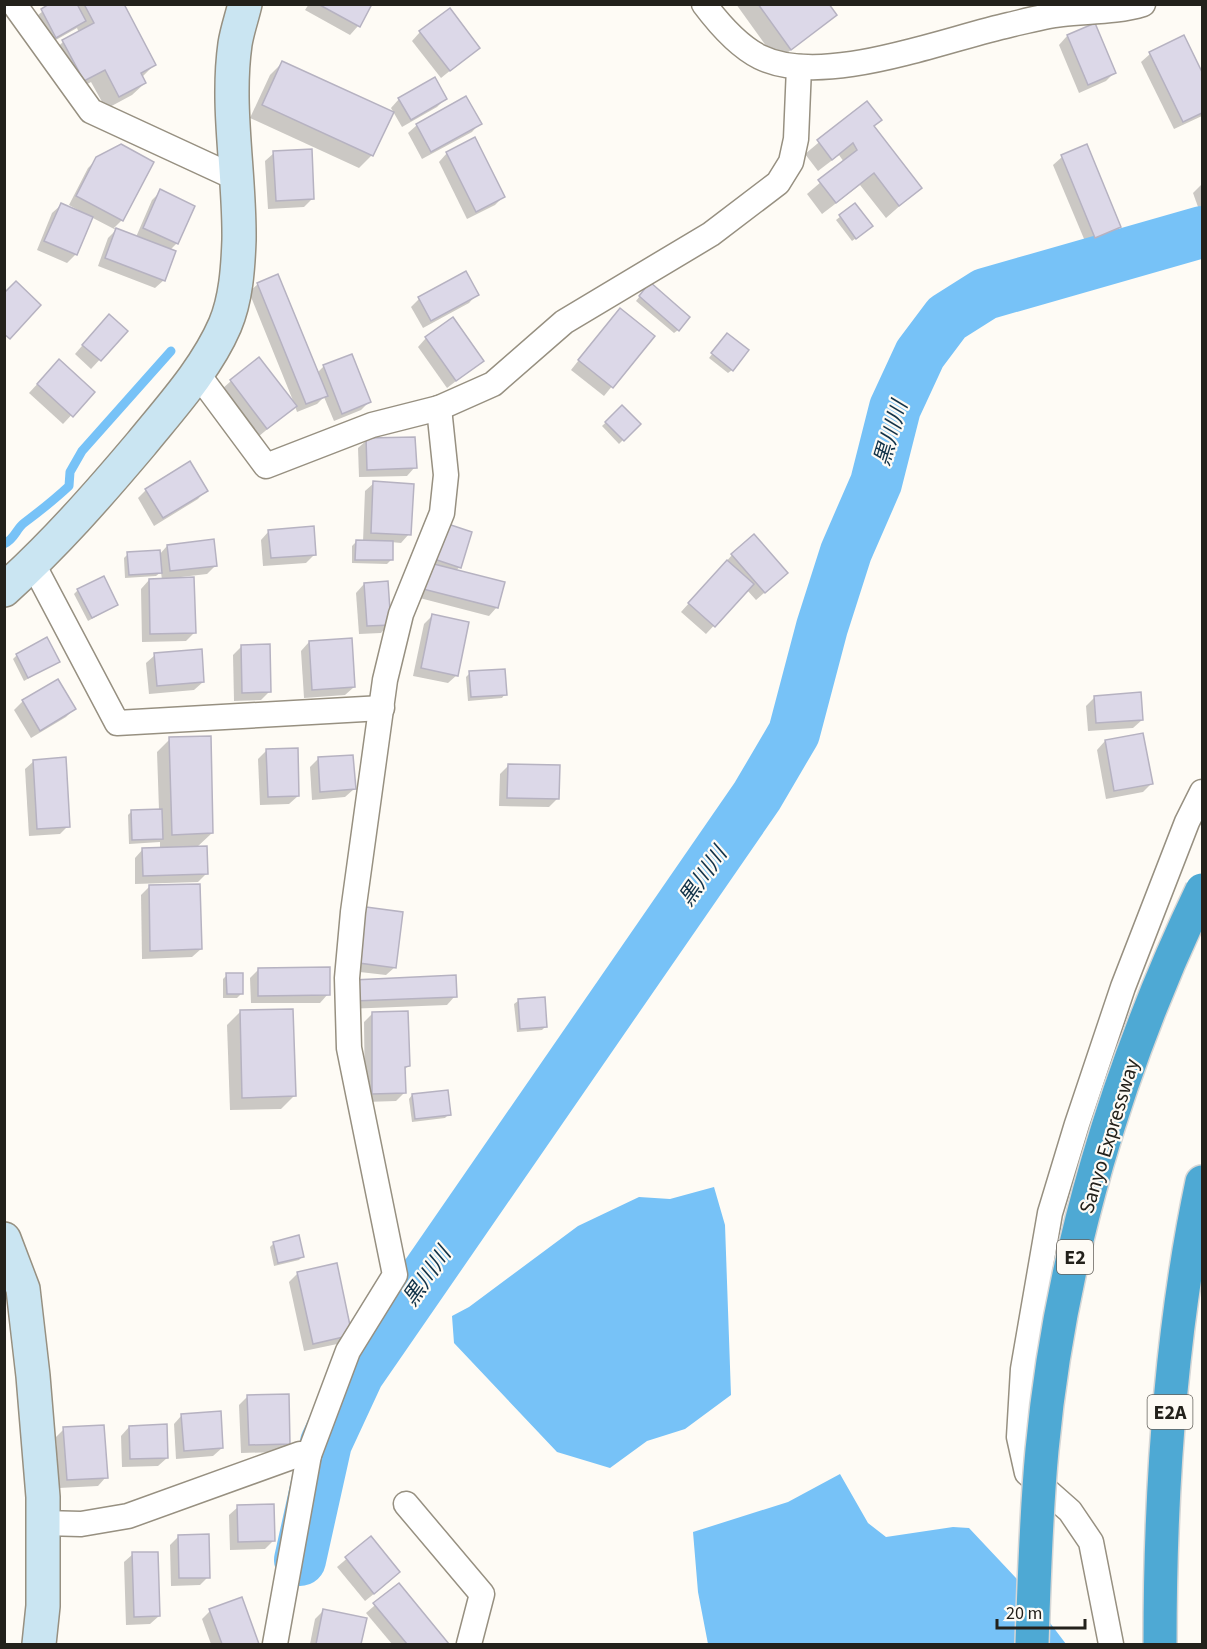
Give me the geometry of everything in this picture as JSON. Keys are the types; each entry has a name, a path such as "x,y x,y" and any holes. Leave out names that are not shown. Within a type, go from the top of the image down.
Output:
{"highway":[{"name":"Sanyo Expressway","path":"1032,1644 1042,1448 1060,1327 1088,1198 1125,1076 1156,991 1203,890"},
{"name":"E2A","path":"1160,1644 1164,1462 1180,1310 1203,1182"}],"street":[{"path":"14,4 91,111 236,178"},
{"path":"4,590 33,564 94,500 197,373 225,325 236,282 239,238 233,85 235,44 245,4"},
{"path":"704,4 723,29 760,57 799,67 850,65 974,33 1060,14 1128,9 1143,4"},
{"path":"197,373 266,466 372,425 438,408 493,384 564,322 711,234 778,183 791,162 794,150 799,67"},
{"path":"275,1644 309,1455 348,1351 395,1275 350,1048 347,978 353,912 385,680 401,614 442,513 446,475 438,408"},
{"path":"33,564 117,723 382,708"},
{"path":"1111,1644 1091,1542 1070,1511 1027,1473 1019,1437 1023,1369 1050,1213 1077,1124 1127,976 1187,822 1203,792"},
{"path":"4,1239 23,1289 33,1376 43,1523 43,1606 39,1644"},
{"path":"43,1523 81,1524 128,1516 300,1454 309,1455"},
{"path":"406,1504 482,1594 469,1644"}],"water":[{"path":"714,1187 725,1225 731,1395 685,1429 647,1441 610,1468 557,1452 454,1343 452,1316 469,1307 578,1226 639,1197 670,1199"},
{"path":"840,1474 868,1523 886,1537 953,1527 969,1528 1016,1578 1066,1644 708,1644 698,1592 693,1532 788,1502"}],"building":[{"path":"49,4 77,4 86,21 56,38 41,9"},
{"path":"84,4 124,4 156,65 141,73 146,83 119,97 105,70 84,81 62,40 94,23"},
{"path":"318,4 372,4 360,27"},
{"path":"758,4 829,4 837,15 791,50"},
{"path":"450,8 480,48 450,71 419,31"},
{"path":"1095,23 1116,73 1088,85 1067,35"},
{"path":"1184,35 1202,72 1202,113 1183,122 1149,52"},
{"path":"282,61 394,112 373,156 262,105"},
{"path":"435,77 447,99 411,120 398,98"},
{"path":"466,96 482,124 431,152 416,124"},
{"path":"867,101 882,120 874,126 922,188 899,206 874,173 836,203 818,180 857,150 853,143 832,160 817,140"},
{"path":"475,137 505,197 476,212 446,152"},
{"path":"121,144 154,162 123,221 76,196 96,157"},
{"path":"1087,144 1121,227 1095,238 1061,155"},
{"path":"312,149 314,199 276,201 273,151"},
{"path":"160,189 195,206 178,244 143,228"},
{"path":"61,203 93,217 77,255 44,241"},
{"path":"855,203 873,226 856,239 839,215"},
{"path":"116,228 176,251 165,281 105,258"},
{"path":"466,271 479,295 431,321 418,297"},
{"path":"278,274 328,396 306,404 257,283"},
{"path":"16,281 41,305 10,339 4,334 4,293"},
{"path":"650,282 690,317 679,331 639,296"},
{"path":"620,308 655,336 613,388 578,360"},
{"path":"109,314 128,331 101,361 82,345"},
{"path":"453,317 484,361 456,381 425,337"},
{"path":"727,333 749,350 733,371 711,353"},
{"path":"352,354 371,402 342,414 323,365"},
{"path":"259,357 297,406 267,429 230,380"},
{"path":"59,359 95,392 73,417 37,384"},
{"path":"622,405 641,424 624,441 605,422"},
{"path":"415,437 417,468 367,470 366,438"},
{"path":"190,461 208,491 163,518 145,489"},
{"path":"373,481 414,484 411,535 371,533"},
{"path":"445,523 472,532 461,568 434,559"},
{"path":"314,526 316,555 271,558 268,530"},
{"path":"754,534 788,573 765,593 731,554"},
{"path":"214,539 217,566 170,571 167,545"},
{"path":"356,540 393,541 393,560 355,560"},
{"path":"160,550 162,573 129,575 127,552"},
{"path":"727,560 754,584 715,627 688,603"},
{"path":"426,562 505,582 498,608 419,588"},
{"path":"104,576 118,605 92,618 77,589"},
{"path":"194,577 196,633 150,634 149,579"},
{"path":"388,581 391,625 367,626 364,583"},
{"path":"432,614 469,622 458,676 421,668"},
{"path":"47,637 60,662 28,678 16,654"},
{"path":"352,638 355,687 312,690 309,641"},
{"path":"270,644 271,692 242,693 241,645"},
{"path":"202,649 204,682 157,686 154,653"},
{"path":"505,669 507,695 471,697 469,671"},
{"path":"58,679 76,709 40,731 22,700"},
{"path":"1141,692 1143,720 1096,723 1094,696"},
{"path":"1143,733 1153,784 1114,791 1105,740"},
{"path":"211,736 213,833 172,835 169,737"},
{"path":"298,748 299,796 268,797 266,749"},
{"path":"353,755 356,789 320,792 318,757"},
{"path":"66,757 70,827 37,829 33,760"},
{"path":"508,764 560,765 559,799 507,798"},
{"path":"162,809 163,839 132,840 131,810"},
{"path":"207,846 208,874 143,876 142,848"},
{"path":"200,884 202,949 150,951 149,885"},
{"path":"366,907 403,912 396,968 359,963"},
{"path":"330,967 330,995 258,996 258,968"},
{"path":"226,973 243,973 243,994 227,994"},
{"path":"456,975 457,997 354,1001 353,980"},
{"path":"545,997 547,1027 520,1029 518,999"},
{"path":"293,1009 296,1096 242,1098 240,1010"},
{"path":"408,1011 410,1066 405,1067 406,1093 372,1094 372,1012"},
{"path":"448,1090 451,1115 415,1119 412,1094"},
{"path":"299,1235 304,1257 278,1263 273,1242"},
{"path":"337,1263 352,1335 313,1344 297,1272"},
{"path":"289,1394 290,1444 249,1445 247,1395"},
{"path":"221,1411 223,1448 184,1451 181,1414"},
{"path":"167,1424 168,1458 130,1459 129,1426"},
{"path":"104,1425 108,1478 67,1480 63,1427"},
{"path":"274,1504 275,1541 238,1542 237,1505"},
{"path":"209,1534 210,1578 179,1578 178,1535"},
{"path":"371,1536 400,1572 374,1594 345,1557"},
{"path":"132,1552 158,1552 160,1616 134,1617"},
{"path":"399,1583 449,1644 407,1644 373,1603"},
{"path":"242,1597 259,1644 222,1644 209,1609"},
{"path":"323,1609 367,1618 361,1644 316,1644"}],"waterway":[{"name":"黒川川","path":"300,1560 326,1443 358,1374 757,796 794,733 822,627 846,552 876,483 895,408 920,354 947,318 985,294 1202,232"},
{"path":"4,544 24,523 69,486 70,472 82,451 171,351"}]}
